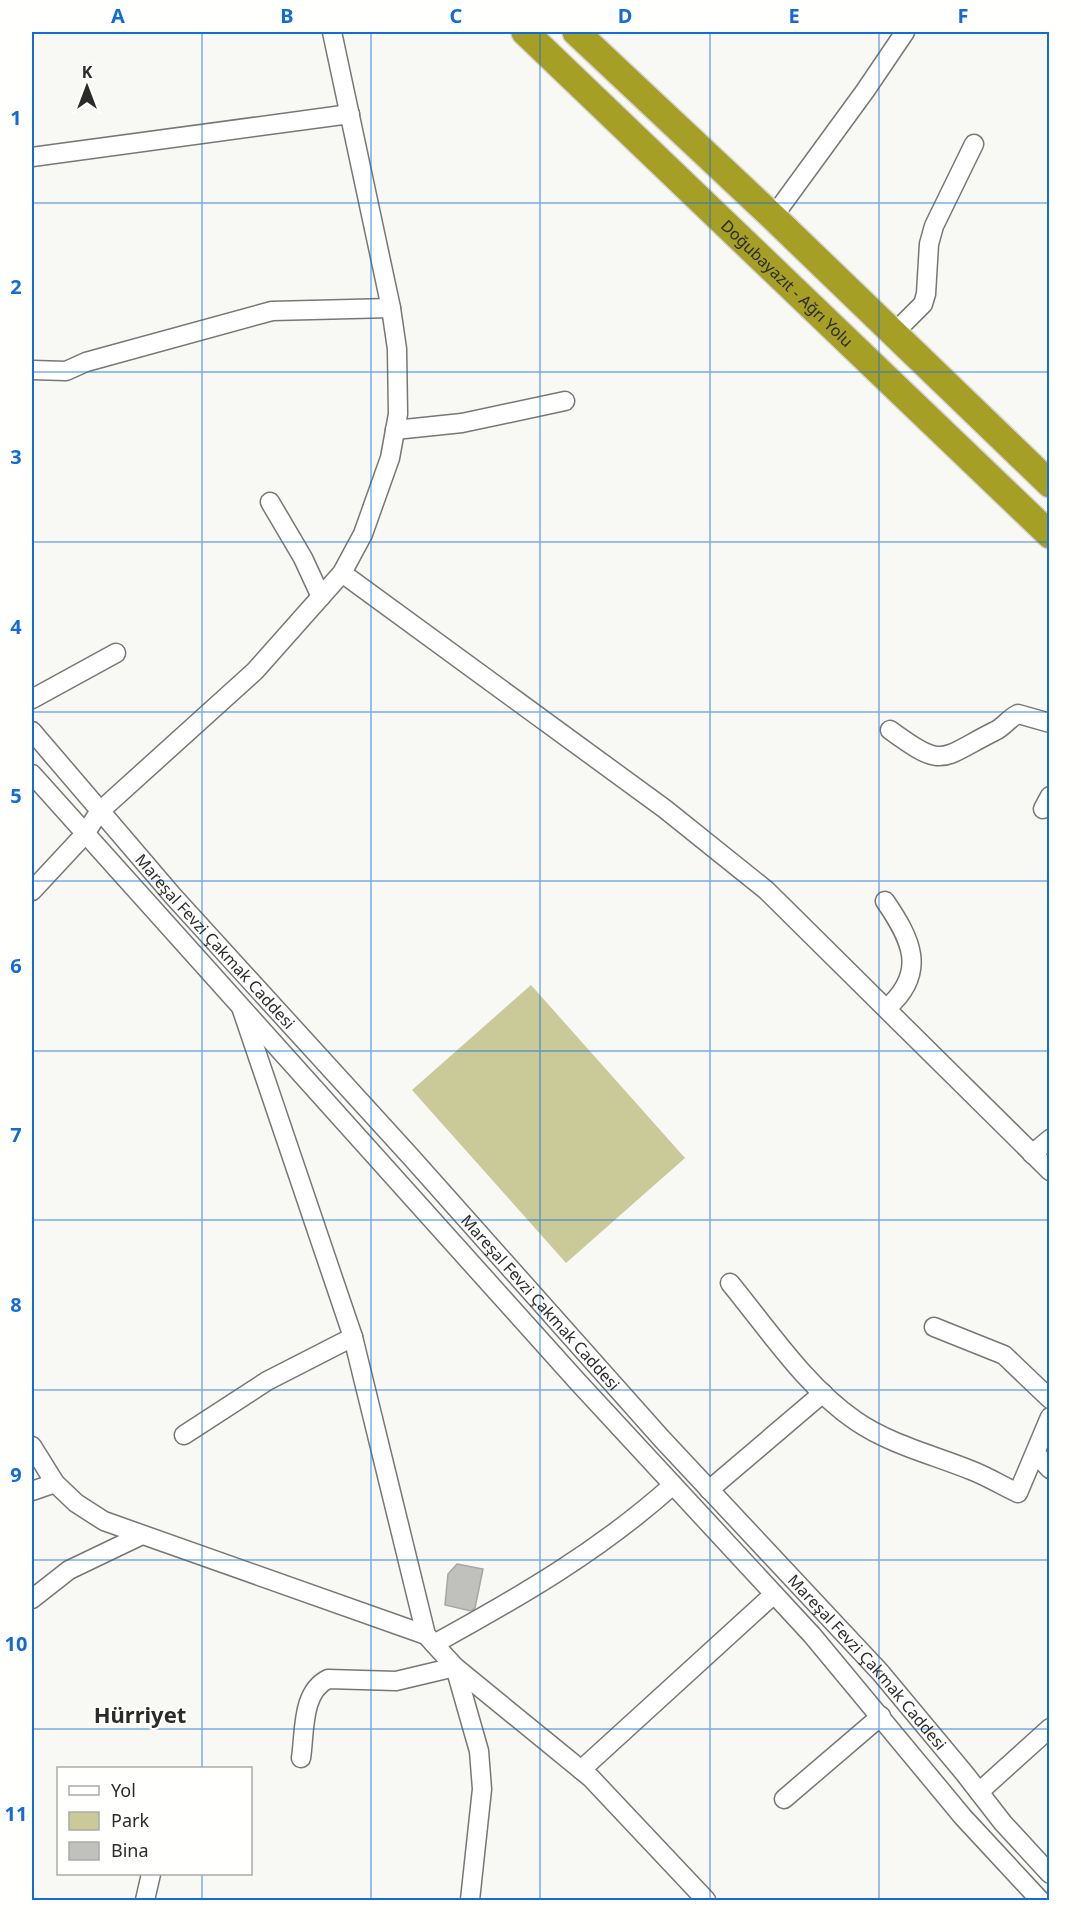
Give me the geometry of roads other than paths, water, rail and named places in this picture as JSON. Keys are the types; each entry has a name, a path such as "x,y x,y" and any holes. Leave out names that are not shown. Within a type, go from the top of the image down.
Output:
{"highway":[{"name":"Doğubayazıt - Ağrı Yolu","path":"525,32 1050,535"},
{"path":"576,32 773,217 1050,484"}],"street":[{"path":"32,891 85,834 99,812 255,671 342,573 363,534 390,458 398,414 397,349 391,308 332,32"},
{"path":"773,217 866,92 905,32"},
{"path":"32,157 350,114"},
{"path":"894,333 923,304 926,294 929,244 934,226 974,144"},
{"path":"32,370 66,371 86,362 272,311 391,308"},
{"path":"395,430 462,423 565,402"},
{"path":"270,502 303,558 321,597"},
{"path":"342,573 683,823 766,890 888,1008 1050,1171"},
{"path":"32,699 116,653"},
{"path":"890,730 922,753 934,757 956,753 997,731 1018,714 1050,723"},
{"name":"Mareşal Fevzi Çakmak Caddesi","path":"32,731 99,812 709,1490 880,1672 1003,1823 1050,1874"},
{"name":"Mareşal Fevzi Çakmak Caddesi","path":"32,774 774,1594 881,1716 963,1817 1040,1900"},
{"path":"885,901 905,931 912,951 911,972 907,987 888,1008"},
{"path":"239,1003 353,1337 430,1640"},
{"path":"1032,1154 1050,1139"},
{"path":"730,1283 823,1393 856,1422 896,1442 974,1471 1018,1493 1050,1417"},
{"path":"934,1327 1004,1355 1050,1399"},
{"path":"184,1435 267,1381 353,1337"},
{"path":"709,1490 823,1393"},
{"path":"32,1446 55,1483 76,1503 104,1521 430,1640 455,1667 581,1770 706,1900"},
{"path":"1036,1454 1050,1469"},
{"path":"32,1491 55,1483"},
{"path":"430,1640 560,1573 622,1529 673,1485"},
{"path":"32,1599 69,1570 140,1536"},
{"path":"581,1770 774,1594"},
{"path":"301,1758 308,1706 312,1692 319,1684 328,1680 396,1682 455,1667"},
{"path":"455,1667 478,1751 482,1789 470,1900"},
{"path":"784,1799 881,1716"},
{"path":"979,1792 1050,1728"},
{"path":"145,1900 151,1875"}],"district":[{"name":"Hürriyet","path":"140,1715"}]}
